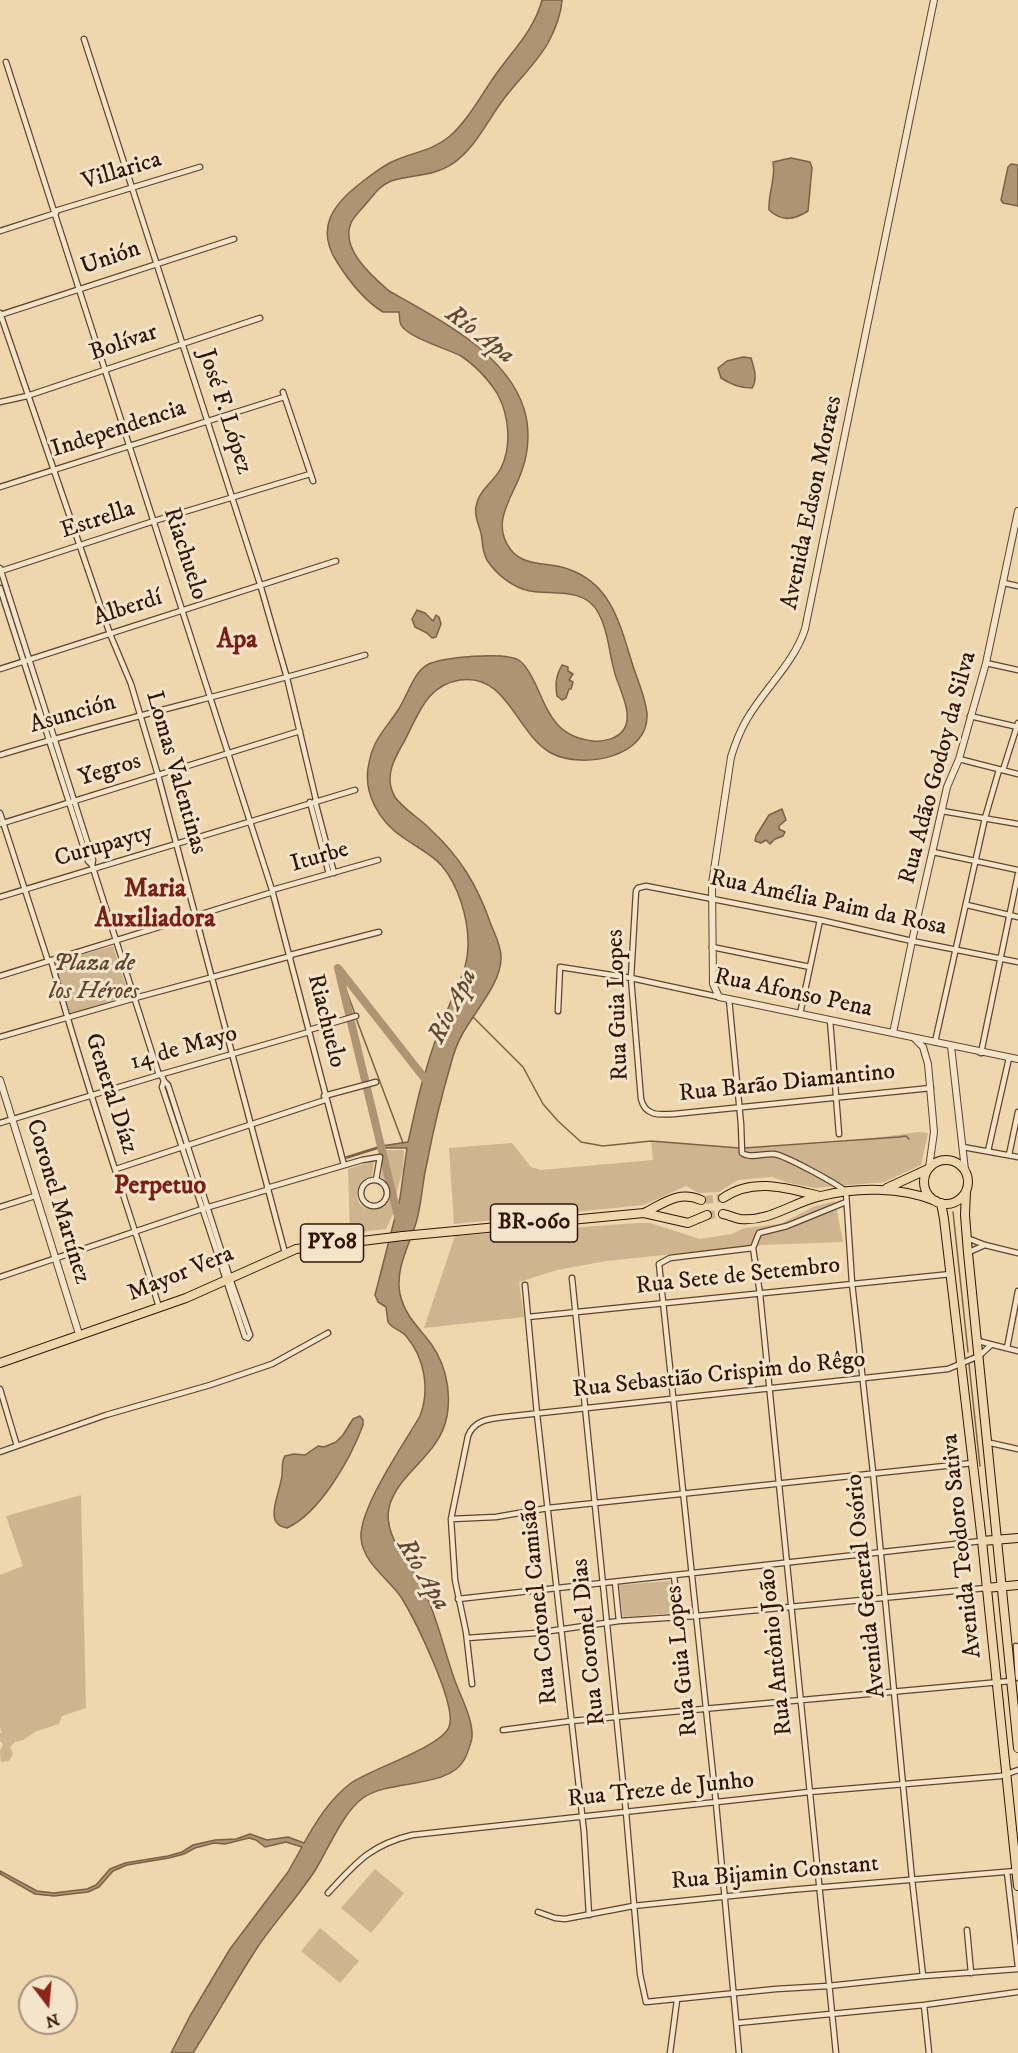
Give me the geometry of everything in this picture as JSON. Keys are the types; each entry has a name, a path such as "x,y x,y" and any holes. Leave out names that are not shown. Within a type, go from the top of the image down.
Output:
{"highway":[{"name":"Mayor Vera","path":"0,1363 159,1308 285,1253 315,1246 403,1236"}],"main road":[{"path":"820,1196 775,1185 739,1188 722,1198 724,1214 744,1219 778,1214 820,1196 846,1192 886,1189 924,1196 938,1202 953,1202 966,1191 968,1180 961,1166 951,1160 939,1161 929,1169 886,1189"},
{"path":"929,1169 925,1175 925,1187 931,1197 938,1202"},
{"name":"Avenida Teodoro Sativa","path":"966,1191 968,1253 1007,1644 1015,1679 1018,1748"},
{"name":"BR-060","path":"403,1236 644,1213 688,1223 704,1216 703,1200 692,1196 679,1196 644,1213"},
{"name":"Avenida Teodoro Sativa","path":"938,1202 951,1274 974,1462 1018,1886"},
{"path":"982,1541 1018,1538"},
{"path":"986,1588 1018,1585"}],"street":[{"name":"Avenida Edson Moraes","path":"719,997 713,984 711,898 731,757 737,739 751,713 798,649 809,615 934,0"},
{"name":"José F. López","path":"84,39 233,498 288,678 313,801 331,873"},
{"name":"Riachuelo","path":"6,62 251,821 290,956 343,1162"},
{"name":"Villarica","path":"0,231 200,167"},
{"name":"Unión","path":"0,314 234,239"},
{"name":"Lomas Valentinas","path":"0,314 110,634 131,684 177,845 285,1253"},
{"name":"Bolívar","path":"0,402 27,396 260,318"},
{"name":"Independencia","path":"0,487 284,394 312,481"},
{"name":"Estrella","path":"0,570 310,474"},
{"name":"Rua Adão Godoy da Silva","path":"893,1033 947,787 959,759 986,663 1015,538 1018,512"},
{"name":"Alberdí","path":"0,669 336,561"},
{"path":"0,570 2,586 72,802 88,861 93,867 160,1074 168,1085 184,1146 245,1336 249,1338 250,1335 227,1279"},
{"path":"1004,582 1018,585"},
{"name":"Asunción","path":"0,754 211,696 288,678 365,655"},
{"path":"986,663 1018,670"},
{"path":"935,1042 985,818 1018,725 970,716"},
{"name":"Yegros","path":"2,824 300,731"},
{"path":"959,759 1018,774"},
{"name":"Curupayty","path":"0,897 93,867 177,845 313,801 355,790"},
{"path":"942,811 1018,824"},
{"name":"General Díaz","path":"0,813 50,961 90,1095 116,1168 159,1308"},
{"path":"933,852 1018,872 981,1053"},
{"name":"Iturbe","path":"0,976 378,860"},
{"name":"Rua Amélia Paim da Rosa","path":"634,894 638,888 646,886 1018,962"},
{"name":"Rua Guia Lopes","path":"634,894 631,978 641,1099 648,1112"},
{"path":"967,905 1018,917"},
{"path":"800,1014 820,920"},
{"path":"0,1037 380,932"},
{"path":"712,947 810,967"},
{"name":"Rua Afonso Pena","path":"558,1011 560,967 631,978 1018,1059"},
{"path":"729,999 740,1107 741,1148 747,1156 766,1154 782,1156 829,1180 846,1192"},
{"name":"14 de Mayo","path":"0,1123 356,1016"},
{"path":"830,1020 839,1134"},
{"path":"913,1037 927,1055 934,1132 929,1169"},
{"path":"951,1046 965,1170"},
{"path":"988,1151 1009,1058"},
{"name":"Coronel Martínez","path":"0,1080 79,1335"},
{"path":"116,1168 376,1082"},
{"name":"Rua Barão Diamantino","path":"648,1112 674,1114 931,1088"},
{"path":"1009,1155 1018,1112"},
{"path":"963,1148 1018,1157"},
{"path":"0,1277 343,1162 380,1157 376,1180"},
{"path":"376,1180 383,1184 386,1196 382,1203 370,1205 361,1197 362,1188 368,1182 376,1180"},
{"name":"Avenida General Osório","path":"846,1192 852,1283 864,1378 923,1976"},
{"path":"0,1207 35,1196"},
{"path":"753,1248 757,1234 762,1231 787,1226 846,1202"},
{"path":"967,1238 1018,1253"},
{"path":"968,1253 986,1245"},
{"name":"Rua Guia Lopes","path":"739,2053 716,1803 659,1264 670,1258 753,1248"},
{"name":"Rua Antônio João","path":"753,1248 760,1294 836,2053"},
{"name":"Rua Sete de Setembro","path":"528,1317 951,1274"},
{"name":"Rua Coronel Dias","path":"572,1278 626,1812 640,1974 646,2002 677,2000"},
{"name":"Rua Coronel Camisão","path":"525,1285 582,1818 589,1915"},
{"path":"1007,1348 1018,1291"},
{"path":"0,1452 106,1415 210,1385 272,1364 327,1333"},
{"path":"978,1341 1018,1351"},
{"path":"979,1356 991,1345"},
{"name":"Rua Sebastião Crispim do Rêgo","path":"451,1519 468,1436 478,1422 504,1417 769,1387 948,1369 979,1356"},
{"path":"0,1389 17,1446"},
{"path":"986,1442 1018,1449"},
{"path":"472,1684 467,1638 458,1599 453,1561 451,1519 496,1517 548,1508 974,1462"},
{"path":"458,1599 982,1541"},
{"name":"Rua Guia Lopes","path":"674,1576 679,1617"},
{"name":"Rua Coronel Dias","path":"615,1582 619,1621"},
{"path":"467,1638 518,1635 619,1621 696,1616 986,1588"},
{"path":"503,1730 571,1721 998,1682 1015,1679 1017,1646 1007,1644"},
{"name":"Rua Treze de Junho","path":"328,1893 364,1856 398,1839 423,1833 582,1818 809,1792 904,1785 1007,1774 1018,1770"},
{"name":"Rua Bijamin Constant","path":"538,1912 565,1919 633,1906 1016,1871"},
{"path":"670,2053 677,2000 1018,1968 1007,1872"},
{"path":"967,1930 971,1973"},
{"path":"737,2023 924,2005 1018,1992"},
{"path":"924,2005 929,2053"}],"green space":[{"name":"Plaza de los Héroes","path":"113,946 129,995 70,1014 55,962"},
{"path":"919,1132 928,1133 921,1165 884,1182 815,1188 772,1177 738,1180 719,1192 699,1193 686,1186 644,1205 454,1224 449,1148 512,1143 531,1167 541,1170 653,1160 651,1141 737,1148 843,1142"},
{"path":"383,1150 403,1150 404,1152 403,1170 392,1209 393,1214 386,1229 350,1233 348,1169 374,1161 372,1176 362,1181 357,1192 359,1202 365,1208 381,1207 391,1194 389,1186 381,1177"},
{"path":"835,1201 843,1242 762,1245 606,1261 557,1270 519,1282 524,1317 424,1328 455,1236 650,1223 700,1239 732,1234 744,1228 780,1224 813,1207"},
{"path":"81,1495 86,1708 62,1716 59,1724 37,1731 15,1742 10,1747 13,1754 9,1761 1,1762 0,1751 3,1744 0,1741 0,1733 2,1733 0,1727 0,1575 23,1566 6,1516"},
{"path":"670,1581 675,1613 623,1617 619,1585"},
{"path":"375,1869 404,1893 371,1933 341,1908"},
{"path":"320,1928 359,1961 340,1983 301,1951"}],"water":[{"path":"542,0 562,0 559,17 551,38 538,58 503,100 474,143 460,158 445,168 391,181 383,186 354,218 349,233 354,252 374,278 389,291 468,339 502,371 515,389 526,416 528,440 524,463 505,509 502,529 505,540 511,550 523,559 568,569 583,576 604,595 624,636 647,713 645,728 638,740 626,749 612,756 596,759 564,758 551,753 539,744 501,695 490,686 476,680 460,680 439,688 425,702 398,753 390,775 392,790 398,801 441,840 466,872 485,909 501,953 500,967 493,986 468,1024 452,1058 425,1170 418,1216 399,1276 400,1294 404,1306 442,1363 448,1394 447,1416 436,1442 393,1496 388,1518 394,1539 422,1586 432,1608 468,1715 472,1739 464,1760 445,1776 374,1792 356,1804 343,1821 316,1869 257,1948 193,2053 171,2053 230,1949 288,1872 302,1847 286,1842 265,1847 249,1838 225,1844 214,1843 169,1858 127,1865 113,1871 99,1887 88,1892 54,1896 35,1894 0,1874 0,1871 37,1891 54,1893 87,1889 96,1885 110,1869 125,1863 168,1856 182,1852 193,1845 215,1840 236,1839 250,1834 267,1840 288,1837 304,1843 324,1810 351,1783 420,1750 443,1735 449,1727 450,1716 447,1701 424,1642 401,1597 366,1555 361,1538 367,1510 384,1476 420,1416 425,1396 424,1374 418,1354 406,1336 388,1322 386,1307 378,1302 375,1295 400,1198 407,1148 379,1148 346,1157 381,1146 408,1142 431,1054 465,968 468,932 461,902 448,874 434,858 387,824 370,795 367,774 377,740 398,710 414,679 422,669 434,662 474,656 502,656 520,661 529,671 555,722 570,735 580,739 601,741 618,735 624,729 627,710 604,628 592,604 576,595 530,591 517,587 500,575 485,557 476,517 477,501 501,468 508,441 505,412 498,395 482,374 461,356 411,334 401,325 399,312 383,312 363,296 337,262 331,250 328,228 330,217 336,208 362,182 391,162 437,145 456,130 534,22"},
{"path":"791,158 810,162 812,168 808,211 793,218 783,218 769,210 774,174 773,162"},
{"path":"1011,164 1018,165 1018,206 1003,203 1001,200 1008,167"},
{"path":"743,357 751,358 755,377 752,388 735,385 721,378 718,368 727,361"},
{"path":"417,610 425,613 433,621 436,615 439,617 441,624 436,637 432,638 415,627 412,619"},
{"path":"562,665 568,667 568,671 573,674 569,680 573,682 566,698 562,700 557,696 556,687 557,676"},
{"path":"782,809 786,820 779,826 779,829 785,832 783,836 770,844 766,840 761,843 755,841 769,815"},
{"path":"360,1416 363,1425 358,1438 322,1498 299,1521 287,1528 278,1524 274,1510 285,1456 305,1455 318,1446 324,1447 336,1442 353,1419"}],"waterway":[{"name":"Río Apa","path":"338,968 355,1014"},
{"name":"Río Apa","path":"399,1221 338,968 429,1084"},
{"path":"473,1017 523,1067 543,1104 581,1142 603,1146 651,1141 739,1148"},
{"path":"356,1018 403,1143"},
{"path":"744,1148 906,1136 909,1139"},
{"path":"953,1212 968,1352"},
{"path":"969,1364 980,1466"}],"tunnel":[{"path":"705,1200 721,1198"},
{"path":"707,1215 723,1214"}],"district":[{"name":"Apa","path":"237,642"},
{"name":"Maria Auxiliadora","path":"155,906"},
{"name":"Perpetuo","path":"160,1188"}]}
